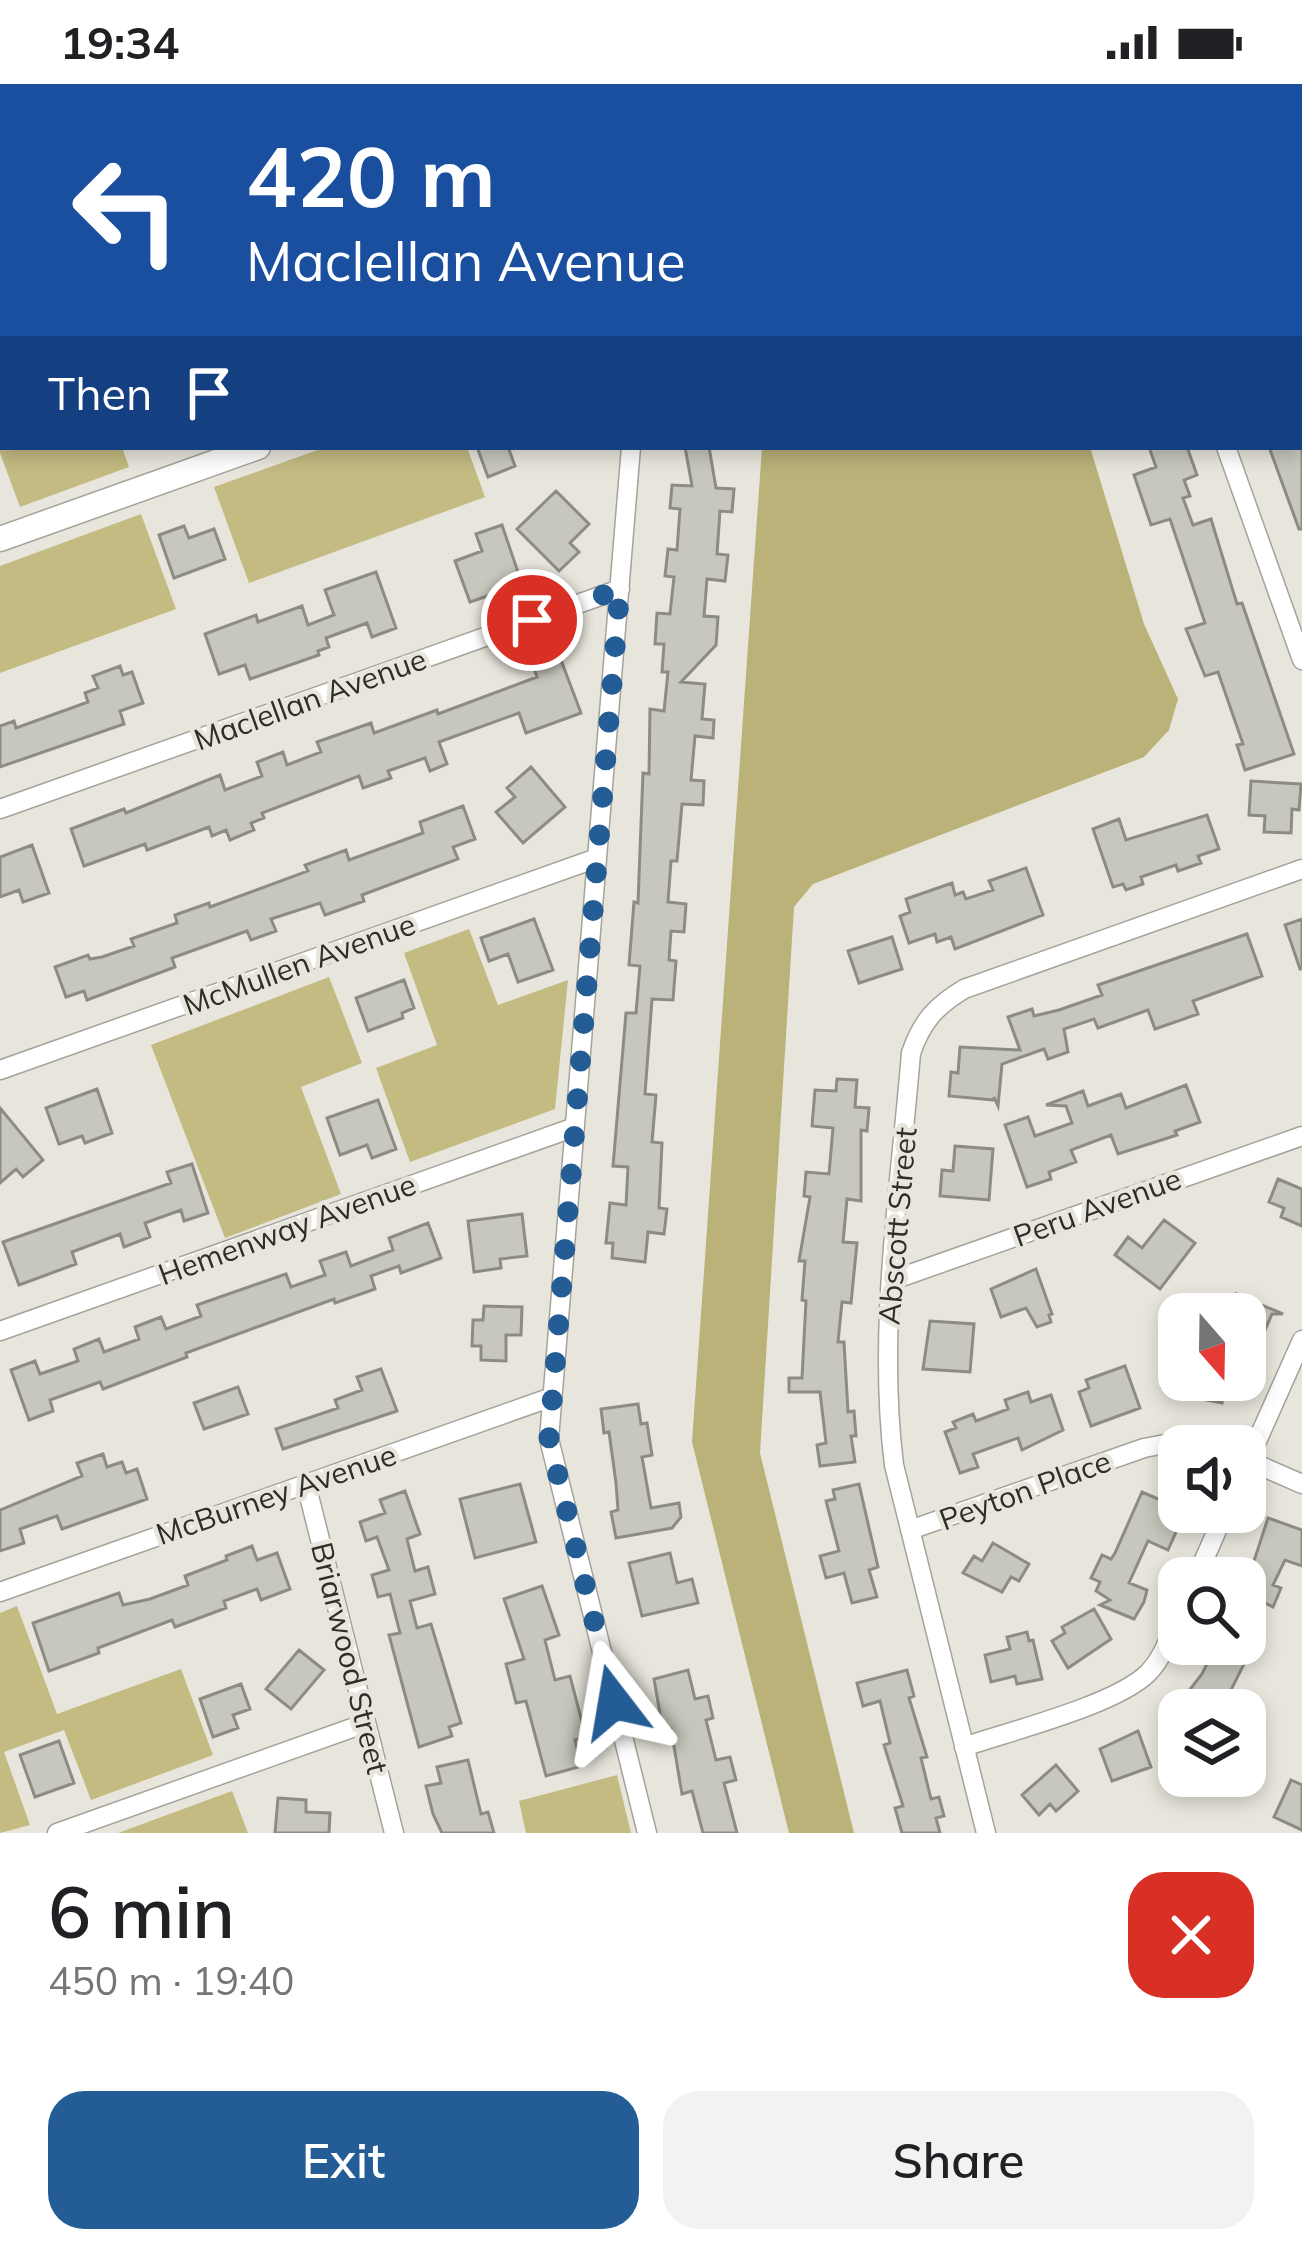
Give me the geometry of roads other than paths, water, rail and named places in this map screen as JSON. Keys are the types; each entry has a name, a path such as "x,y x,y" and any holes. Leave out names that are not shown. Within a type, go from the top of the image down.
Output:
{"street":[{"path":"0,539 251,450"},
{"path":"631,450 549,1439 647,1833"},
{"path":"1227,450 1302,661"},
{"name":"Maclellan Avenue","path":"0,808 620,589"},
{"name":"McMullen Avenue","path":"0,1070 597,858"},
{"name":"Abscott Street","path":"986,1833 894,1466 887,1412 911,1053 920,1028 938,1005 964,989 1302,869"},
{"name":"Hemenway Avenue","path":"0,1331 575,1127"},
{"name":"Peru Avenue","path":"893,1280 1302,1136"},
{"path":"1263,1425 1302,1340"},
{"name":"McBurney Avenue","path":"0,1592 552,1396"},
{"name":"Peyton Place","path":"910,1530 1158,1445"},
{"path":"1266,1470 1302,1484"},
{"name":"Briarwood Street","path":"306,1484 394,1833"},
{"path":"964,1748 1119,1693 1147,1674 1158,1659"},
{"path":"56,1833 366,1723"}]}
